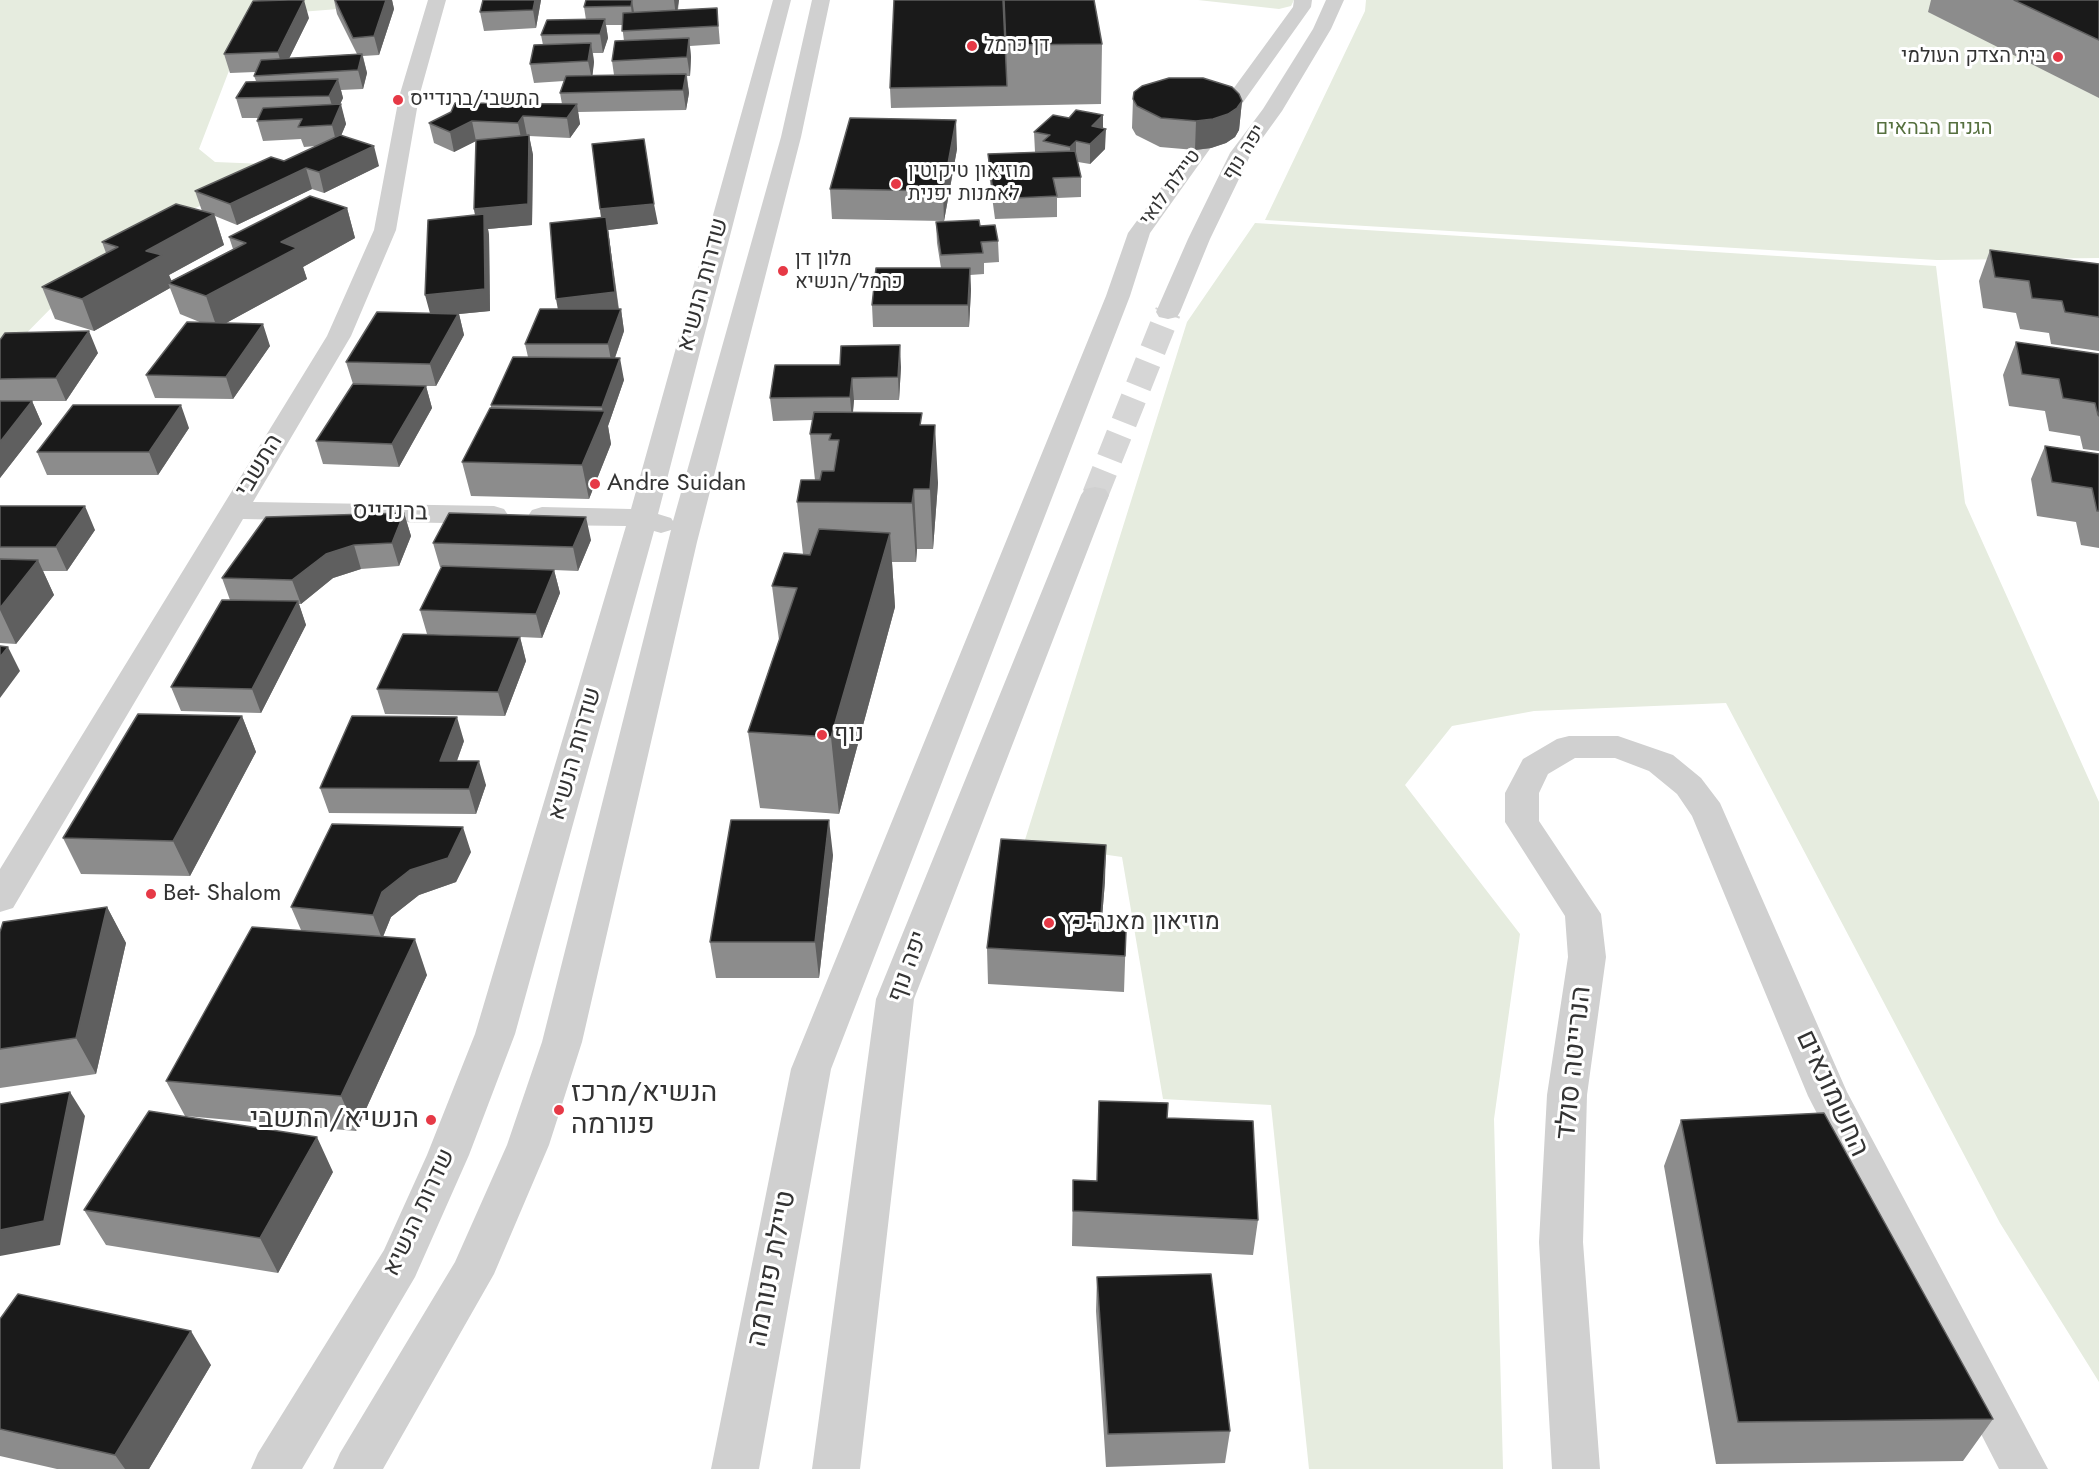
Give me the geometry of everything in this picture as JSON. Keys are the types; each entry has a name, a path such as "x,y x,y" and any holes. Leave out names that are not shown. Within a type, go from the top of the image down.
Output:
{"street":[{"name":"התשבי","path":"0,899 339,336 385,230 409,97 437,0"},
{"name":"שדרות הנשיא","path":"274,1469 304,1425 400,1263 448,1155 495,1034 643,518 782,0"},
{"name":"שדרות הנשיא","path":"357,1469 471,1274 528,1145 562,1042 682,542 791,137 821,0"},
{"name":"טיילת לואי","path":"811,1069 1118,297 1139,233 1302,7 1303,0"},
{"name":"יפה נוף","path":"1168,312 1198,239 1241,153 1272,111 1322,29 1335,0"},
{"name":"יפה נוף","path":"836,1469 895,999 1095,495"},
{"name":"ברנדייס","path":"233,510 643,518 666,526 682,542"},
{"name":"הנרייטה סולד","path":"1576,1469 1561,1242 1567,1095 1587,957 1583,914 1522,822 1522,793 1535,767 1569,747 1618,747"},
{"name":"החשמונאים","path":"1618,747 1660,763 1689,786 1708,812 1828,1096 2024,1469"},
{"name":"טיילת פנורמה","path":"735,1469 811,1069"}],"green space":[{"path":"0,0 339,0 338,9 250,16 199,149 215,162 290,165 169,220 63,296 0,360"},
{"path":"1198,0 1294,0 1291,6 1279,9"},
{"name":"הגנים הבהאים","path":"1366,0 2099,0 2099,258 1937,260 1265,220 1365,11"},
{"path":"1255,223 1936,266 1965,503 2099,802 2099,1382 2000,1223 1726,703 1534,711 1452,726 1405,785 1520,934 1494,1119 1503,1469 1309,1469 1271,1105 1163,1099 1122,857 1024,843 1187,322"}],"building":[{"path":"304,0 278,52 224,54 253,1"},
{"path":"335,0 386,0 374,36 353,38"},
{"path":"483,0 535,0 533,10 480,12"},
{"path":"586,0 632,0 631,6 584,7"},
{"path":"894,0 1003,0 1007,86 890,88"},
{"path":"1004,0 1094,0 1102,44 1006,45"},
{"path":"2014,0 2099,0 2099,40"},
{"path":"717,8 718,26 622,31 623,13"},
{"path":"605,19 600,34 541,35 547,20"},
{"path":"689,38 687,57 612,61 615,41"},
{"path":"591,43 588,61 530,64 534,45"},
{"path":"362,54 358,70 254,76 261,60"},
{"path":"686,74 683,90 560,93 566,76"},
{"path":"1169,78 1203,78 1232,87 1242,101 1228,114 1196,121 1161,118 1137,106 1133,99 1134,92 1142,86"},
{"path":"338,79 329,96 236,98 246,82"},
{"path":"455,103 577,104 567,118 523,116 518,123 472,121 450,132 429,123 451,112"},
{"path":"341,104 332,125 298,127 302,119 257,121 263,108"},
{"path":"1076,110 1103,115 1092,126 1106,129 1090,144 1076,141 1070,147 1043,141 1050,135 1034,132 1053,115 1069,118"},
{"path":"850,118 956,120 943,191 830,189"},
{"path":"340,135 374,146 319,172 306,168 230,204 195,191 271,157 284,161"},
{"path":"529,135 528,204 474,209 476,140"},
{"path":"644,139 654,204 600,209 592,144"},
{"path":"1075,151 1081,177 1053,178 1057,196 994,199 988,154"},
{"path":"310,196 347,208 281,242 297,248 206,296 168,283 246,243 229,237"},
{"path":"176,204 214,214 146,251 162,255 82,299 42,287 118,247 102,242"},
{"path":"484,214 485,289 425,295 428,220"},
{"path":"606,217 615,292 556,299 550,223"},
{"path":"979,220 980,226 995,225 998,241 981,242 983,253 941,255 936,222"},
{"path":"1990,250 2099,264 2099,317 2065,312 2062,301 2032,298 2029,281 1995,277"},
{"path":"876,268 970,268 968,305 872,305"},
{"path":"540,309 621,309 608,344 525,344"},
{"path":"377,312 458,314 430,364 346,362"},
{"path":"187,322 263,324 226,377 146,375"},
{"path":"89,331 56,378 0,379 0,340 5,333"},
{"path":"2016,342 2099,354 2099,416 2095,403 2063,398 2059,379 2022,374"},
{"path":"900,345 898,377 852,378 850,397 770,398 775,365 840,365 841,346"},
{"path":"513,357 620,358 602,407 491,405"},
{"path":"353,384 426,386 392,444 316,441"},
{"path":"0,401 32,401 0,442"},
{"path":"73,405 181,405 149,452 37,452"},
{"path":"490,408 605,411 582,465 462,462"},
{"path":"814,412 922,413 920,425 935,425 930,489 914,489 912,503 797,502 801,480 820,480 822,471 834,471 839,440 829,440 831,434 810,434"},
{"path":"2045,446 2099,454 2099,511 2097,511 2092,488 2052,482"},
{"path":"0,506 85,506 56,547 0,547"},
{"path":"404,513 392,543 354,545 326,554 292,580 222,578 266,517"},
{"path":"449,513 586,517 573,547 433,543"},
{"path":"819,529 890,533 831,737 748,732 797,588 772,586 784,553 810,555"},
{"path":"0,559 38,560 0,608"},
{"path":"442,566 554,570 536,614 420,610"},
{"path":"222,600 298,601 252,689 171,687"},
{"path":"403,634 520,637 498,692 377,689"},
{"path":"0,646 8,647 0,657"},
{"path":"138,714 242,716 173,841 63,838"},
{"path":"352,716 457,717 440,761 479,761 469,789 320,788"},
{"path":"731,820 829,820 815,942 710,942"},
{"path":"332,824 463,827 448,858 410,870 382,892 373,915 291,907"},
{"name":"מוזיאון מאנה-כץ","path":"1001,839 1106,845 1100,930 1126,931 1125,956 987,948"},
{"path":"107,907 76,1038 0,1049 0,932 3,922"},
{"path":"252,927 415,939 341,1096 166,1081"},
{"path":"70,1092 44,1221 0,1230 0,1104"},
{"path":"1099,1101 1168,1103 1167,1118 1253,1121 1258,1220 1073,1211 1073,1180 1097,1181"},
{"path":"149,1111 317,1137 260,1238 84,1210"},
{"path":"1824,1113 1993,1419 1738,1422 1681,1120"},
{"path":"1211,1274 1230,1431 1108,1434 1097,1277"},
{"path":"18,1294 191,1331 115,1455 0,1429 0,1319"}],"tunnel":[{"path":"1095,495 1168,312"}],"place":[{"name":"דן כרמל","path":"972,46"},
{"name":"בית הצדק העולמי","path":"2058,57"},
{"name":"התשבי/ברנדייס","path":"398,100"},
{"name":"מוזיאון טיקוטין לאמנות יפנית","path":"896,184"},
{"name":"מלון דן כרמל/הנשיא","path":"783,271"},
{"name":"Andre Suidan","path":"595,484"},
{"name":"נוף","path":"822,735"},
{"name":"Bet- Shalom","path":"151,894"},
{"name":"מוזיאון מאנה-כץ","path":"1049,923"},
{"name":"הנשיא/מרכז פנורמה","path":"559,1110"},
{"name":"הנשיא/התשבי","path":"431,1120"}]}
